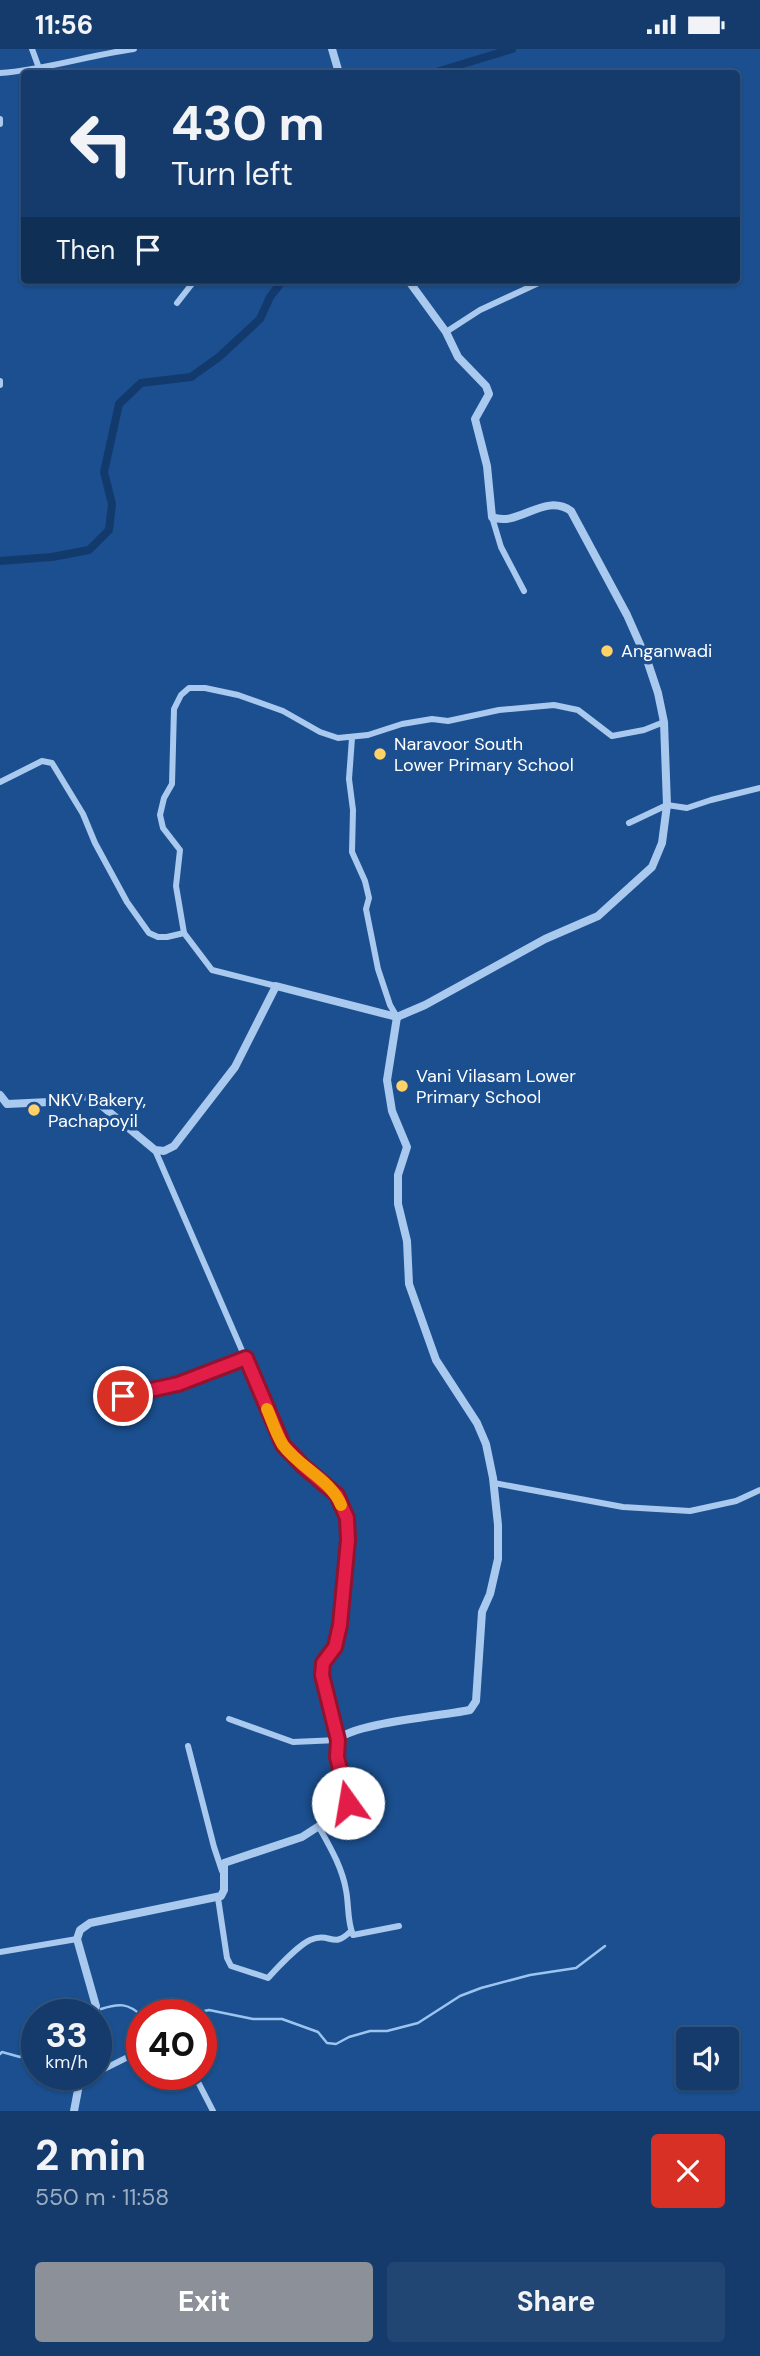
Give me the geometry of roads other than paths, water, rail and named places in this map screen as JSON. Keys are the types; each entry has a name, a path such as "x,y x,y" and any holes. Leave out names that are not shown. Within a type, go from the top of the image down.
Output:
{"street":[{"path":"32,49 39,68"},
{"path":"34,70 101,51 134,49"},
{"path":"332,49 338,70"},
{"path":"0,73 21,72"},
{"path":"177,303 192,284"},
{"path":"411,284 446,332 458,357 486,386 489,394 475,419 487,465 492,517 501,547 524,591"},
{"path":"446,332 481,310 536,284"},
{"path":"492,517 511,517 562,504 571,511 627,615 658,693 664,722 667,805 662,843 652,867 598,916 545,939 425,1005 397,1017 212,970 184,933 176,886 180,850 163,828 160,815 164,798 172,784 174,709 181,695 189,688 218,689 283,711 320,732 338,738 352,738 432,719 447,721 499,710 554,705 578,710 612,736 644,730 664,722"},
{"path":"229,1719 293,1742 338,1740 344,1734 362,1728 470,1710 476,1701 482,1612 490,1594 498,1559 494,1483 486,1444 477,1423 436,1360 410,1284 407,1241 398,1204 398,1175 407,1147 392,1111 387,1080 397,1017 378,969 366,909 369,898 365,881 352,852 354,810 349,779 352,738"},
{"path":"0,782 41,761 52,763 83,814 95,843 127,902 149,933 167,937 184,933"},
{"path":"629,823 667,805 687,808 760,788"},
{"path":"155,1150 164,1151 174,1146 235,1067 276,986"},
{"path":"0,1095 7,1104 49,1102 85,1096 96,1101 155,1150 283,1445 337,1495 347,1518 348,1540 340,1625 335,1647 323,1663 322,1675 338,1740 337,1757 347,1808 302,1837 231,1859 224,1863 222,1871"},
{"path":"123,1396 178,1384 246,1358"},
{"path":"494,1483 623,1507 690,1511 736,1501 760,1490"},
{"path":"94,1999 77,1939 80,1930 90,1923 218,1898 224,1891 222,1871 188,1746"},
{"path":"320,1826 341,1870 353,1935 399,1926"},
{"path":"218,1898 227,1958 231,1966 268,1978 299,1946 311,1939 323,1937 341,1940 351,1931"},
{"path":"0,1952 77,1939"},
{"path":"74,2111 78,2090"},
{"path":"203,2090 214,2111"}],"waterway":[{"path":"443,70 512,49"},
{"path":"0,561 52,557 89,550 109,530 112,504 104,472 119,404 141,383 191,377 219,357 260,319 270,297 280,284"},
{"path":"217,2012 253,2019 282,2019 318,2032 327,2043 336,2044 370,2031 387,2031 418,2023 460,1996 481,1988 530,1975 576,1968 605,1946"},
{"path":"112,2006 126,2006"},
{"path":"0,2054 2,2052 21,2056"}],"place":[{"name":"Anganwadi","path":"607,651"},
{"name":"Naravoor South Lower Primary School","path":"380,754"},
{"name":"Vani Vilasam Lower Primary School","path":"402,1086"},
{"name":"NKV Bakery, Pachapoyil","path":"34,1110"}]}
